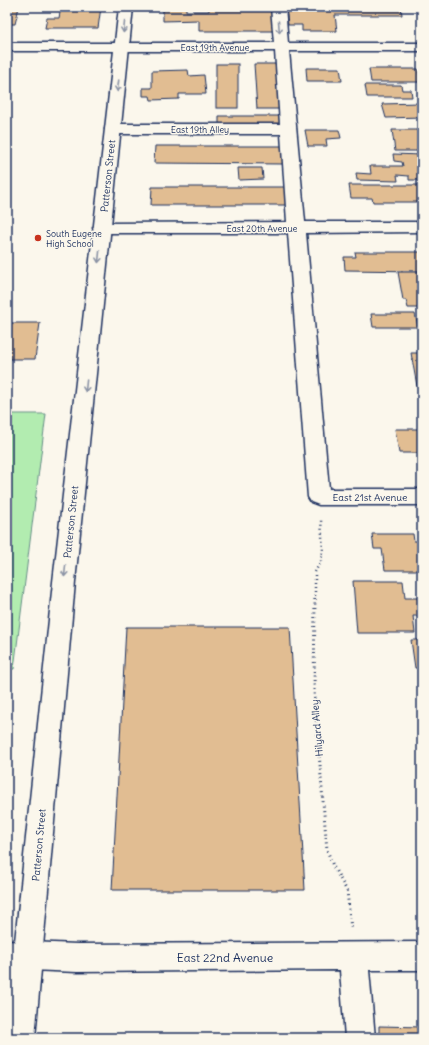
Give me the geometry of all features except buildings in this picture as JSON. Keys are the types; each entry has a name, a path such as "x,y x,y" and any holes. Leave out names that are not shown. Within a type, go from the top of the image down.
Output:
{"main road":[{"name":"Patterson Street","path":"20,1038 18,955 64,582 126,7"},
{"path":"278,7 319,497"},
{"name":"East 19th Avenue","path":"7,47 422,47"},
{"name":"East 19th Alley","path":"113,129 288,129"},
{"name":"East 20th Avenue","path":"102,228 422,227"},
{"name":"East 21st Avenue","path":"319,497 422,497"},
{"name":"East 22nd Avenue","path":"18,955 77,958 422,956"},
{"path":"353,956 360,1038"}],"path":[{"name":"Hilyard Alley","path":"319,497 323,551 321,561 315,572 314,692 327,850 332,866 347,891 353,956"}],"green space":[{"path":"7,414 46,414 14,669 7,669"}],"place":[{"name":"South Eugene High School","path":"38,238"}]}
